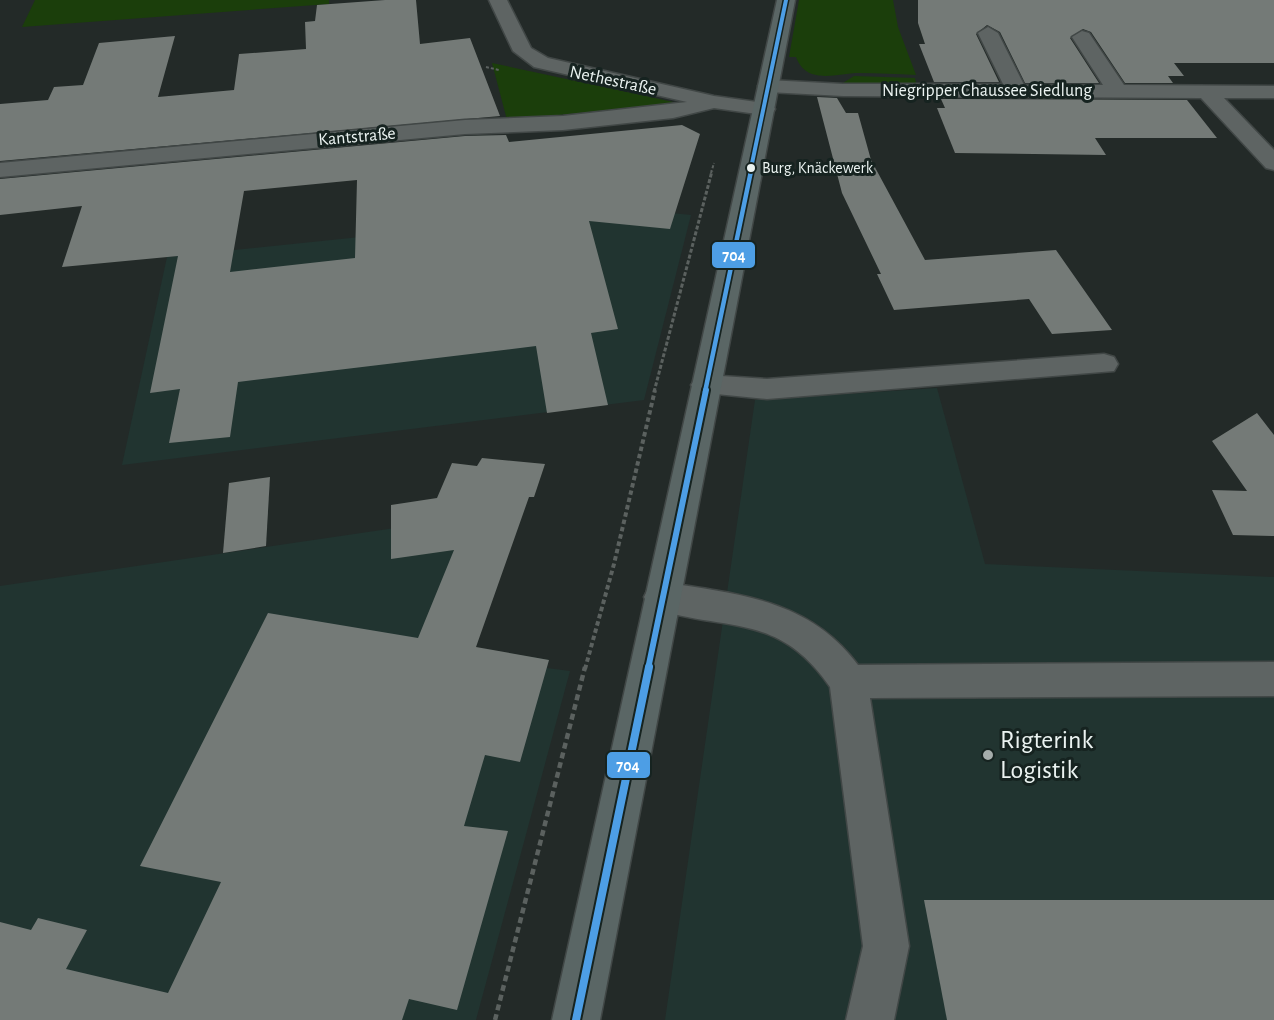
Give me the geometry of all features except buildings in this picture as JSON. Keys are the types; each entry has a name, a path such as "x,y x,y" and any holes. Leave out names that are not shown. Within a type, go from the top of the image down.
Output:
{"main road":[{"path":"576,1020 786,0"}],"street":[{"name":"Nethestraße","path":"498,0 523,51 541,63 721,104 766,97"},
{"path":"988,33 1017,91"},
{"path":"1082,37 1117,91"},
{"name":"Niegripper Chaussee Siedlung","path":"766,97 843,90 1274,92"},
{"path":"1206,91 1274,163"},
{"name":"Kantstraße","path":"0,170 465,127 522,126 673,112 721,104"},
{"path":"706,385 767,389 1104,364"},
{"path":"662,597 771,617 799,629 819,643 835,659 848,682 886,946 870,1020"},
{"path":"848,682 949,679 1274,679"}],"path":[{"path":"495,1020 602,602 614,564 721,104"}],"shaded area":[{"path":"631,209 691,215 644,400 122,465 167,257"},
{"name":"Rigterink Logistik","path":"937,388 985,564 1274,577 1274,1020 665,1020 755,400"},
{"path":"470,517 460,645 549,660 547,668 570,671 476,1020 0,1020 0,586"}],"green space":[{"path":"35,0 329,0 329,4 22,27"},
{"path":"799,0 893,0 898,27 916,75 859,73 823,76 807,72 796,57 789,57"},
{"path":"492,63 678,103 507,120"},
{"path":"854,76 915,78 916,83 843,83"}],"transit line":[{"name":"704","path":"576,1020 786,0"}],"place":[{"name":"Burg, Knäckewerk","path":"751,168"},
{"name":"Rigterink Logistik","path":"988,755"}]}
